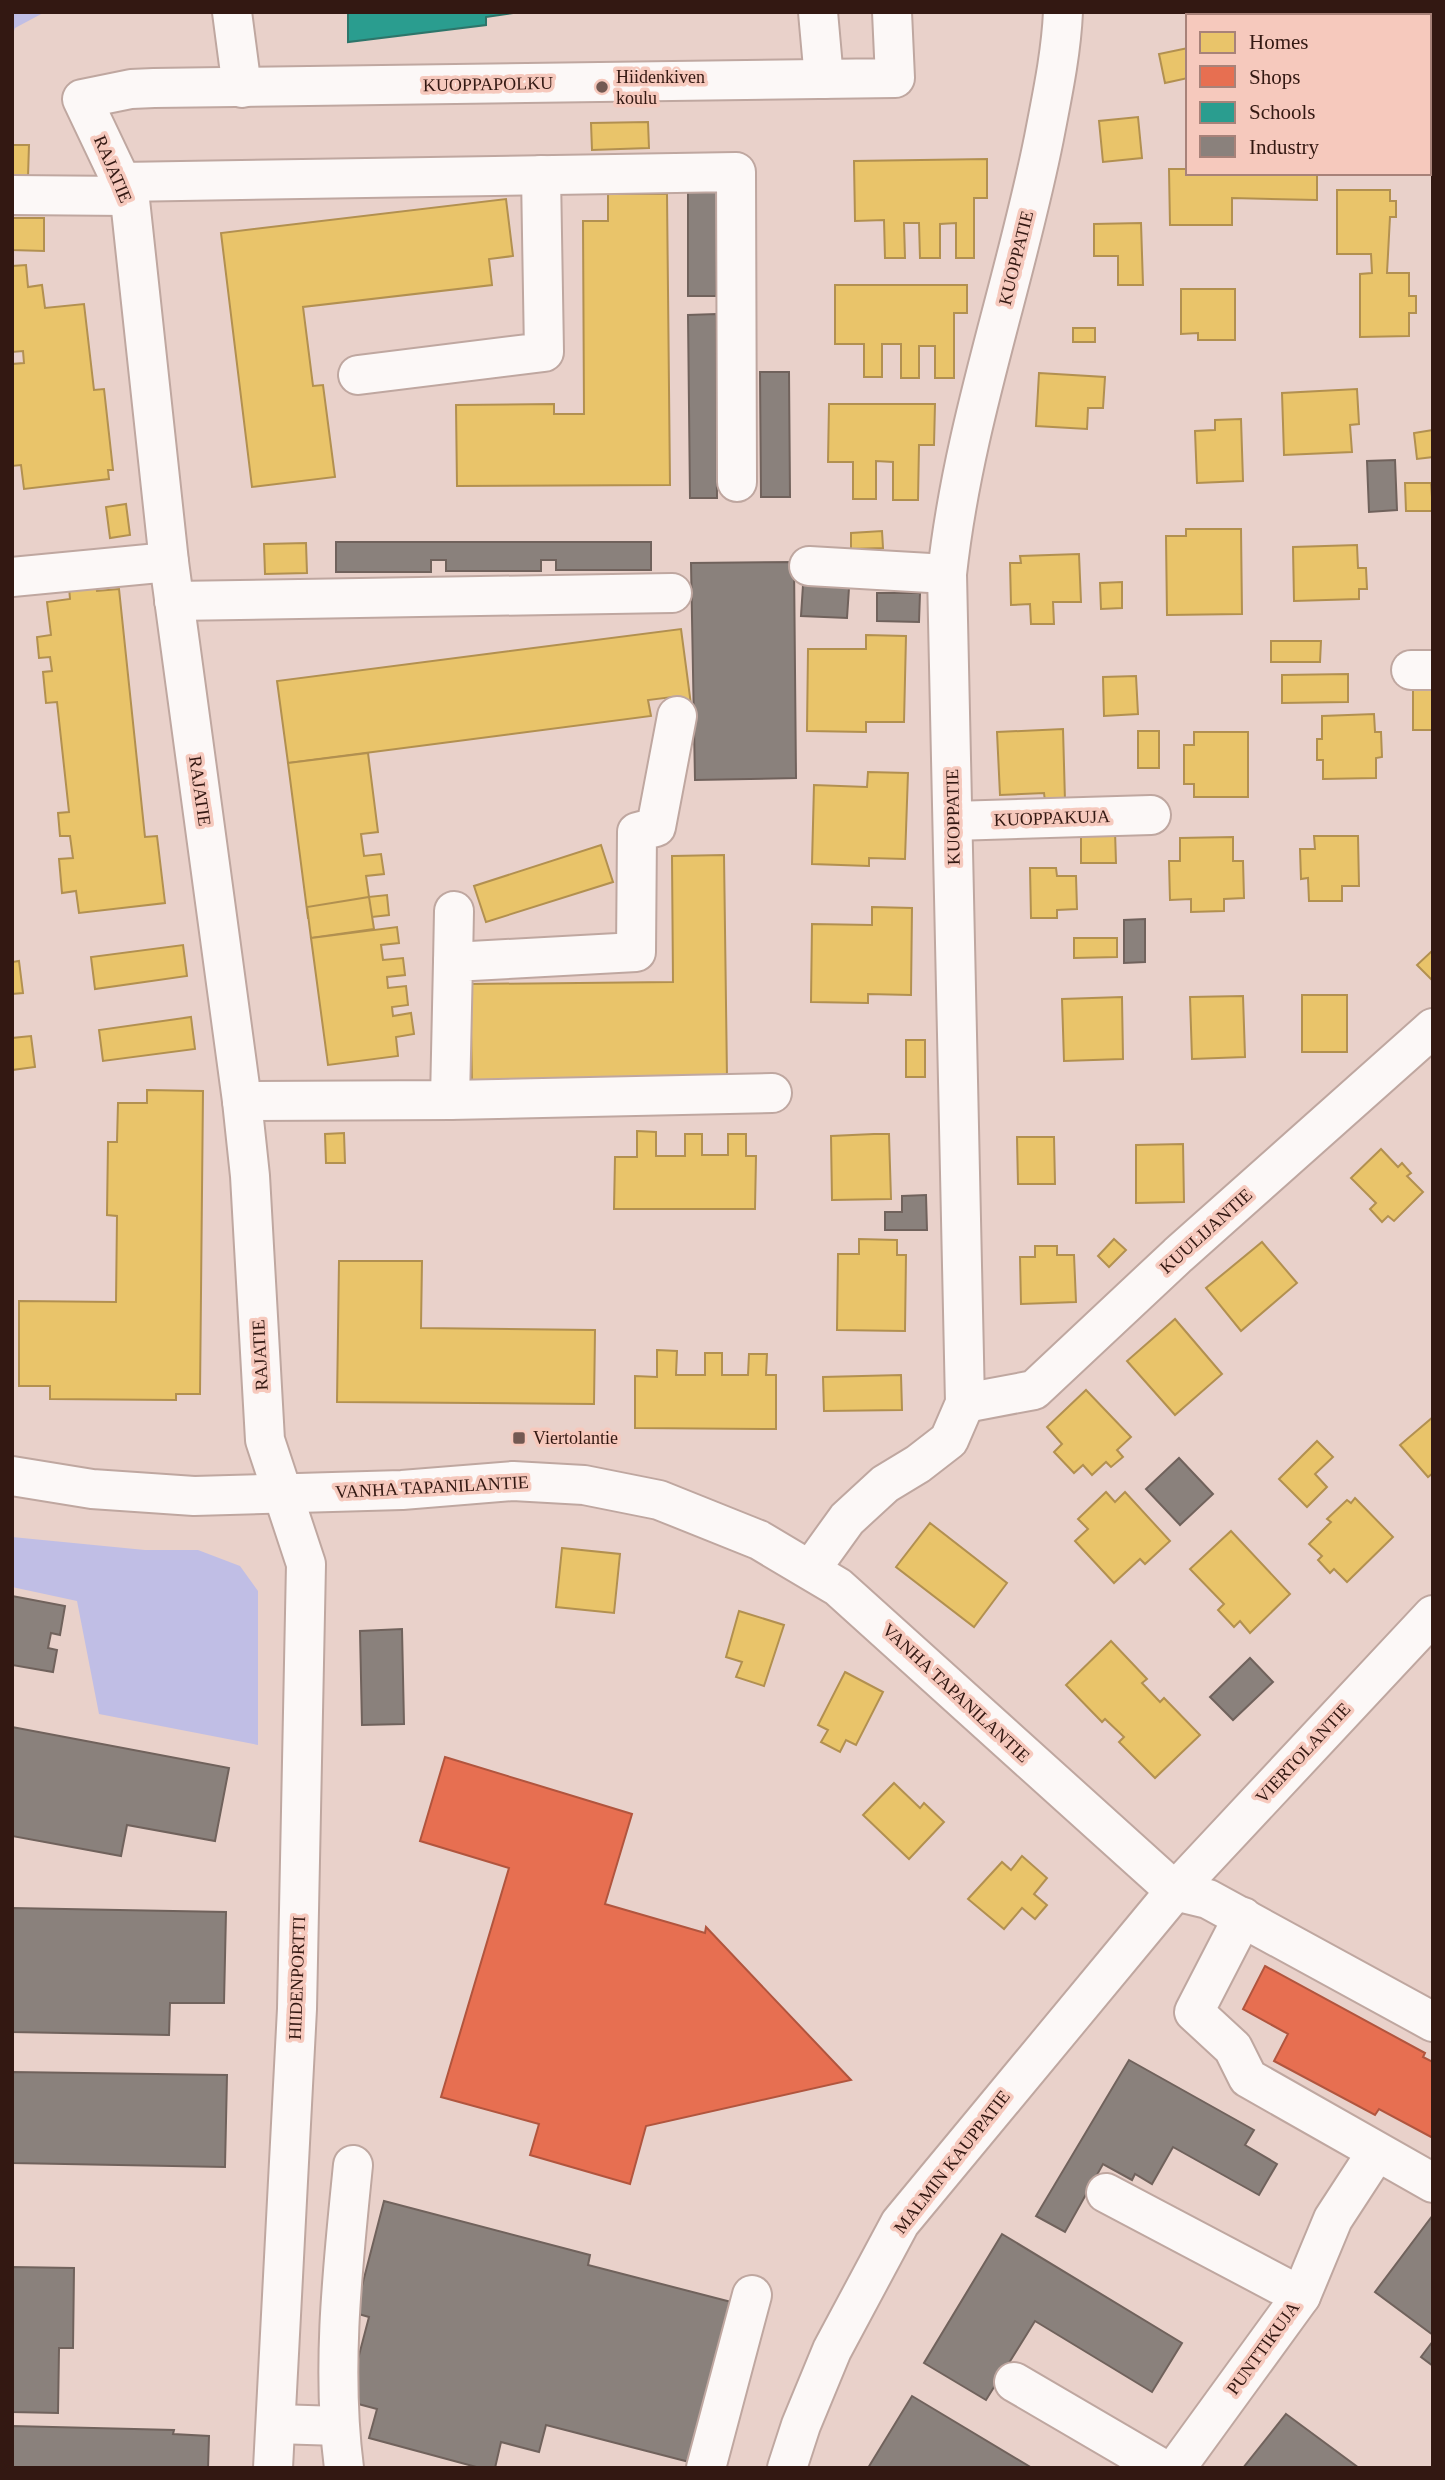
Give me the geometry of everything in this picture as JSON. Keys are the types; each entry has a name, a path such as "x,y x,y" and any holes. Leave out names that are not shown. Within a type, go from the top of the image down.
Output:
{"street":[{"path":"232,12 242,88"},
{"path":"818,12 824,79"},
{"name":"KUOPPAPOLKU","path":"82,99 131,89 895,78 892,12"},
{"name":"KUOPPATIE","path":"811,1569 846,1520 885,1484 918,1464 948,1440 965,1403 947,573 954,512 972,427 1035,182 1058,63 1063,12"},
{"name":"RAJATIE","path":"82,99 124,189 174,601 242,1101 250,1177 265,1440 281,1493"},
{"path":"12,195 541,175 736,172 737,482"},
{"path":"358,375 544,352 541,175"},
{"path":"12,577 169,562"},
{"path":"809,566 947,573"},
{"path":"174,601 671,593"},
{"path":"453,962 636,952 636,832 656,827 677,716"},
{"name":"KUOPPAKUJA","path":"953,821 1151,815"},
{"path":"450,1100 454,911"},
{"name":"KUULIJANTIE","path":"965,1403 1034,1390 1178,1255 1433,1028"},
{"path":"242,1101 450,1100 772,1093"},
{"name":"VANHA TAPANILANTIE","path":"12,1476 92,1489 194,1496 402,1490 513,1481 584,1485 659,1500 759,1540 811,1569 880,1623 1134,1858 1175,1891"},
{"name":"HIIDENPORTTI","path":"274,2468 297,2008 306,1564 281,1493"},
{"name":"VIERTOLANTIE","path":"1175,1891 1433,1615"},
{"path":"1175,1891 1208,1899 1433,2022"},
{"name":"MALMIN KAUPPATIE","path":"787,2468 801,2425 832,2350 900,2223 1175,1891"},
{"path":"1243,1917 1194,2012 1233,2048 1248,2078 1433,2183"},
{"name":"PUNTTIKUJA","path":"1176,2468 1301,2296 1333,2218 1376,2153"},
{"path":"344,2468 339,2426 341,2296 353,2165"},
{"path":"1105,2193 1301,2296"},
{"path":"706,2468 752,2295"},
{"path":"1014,2382 1161,2468"},
{"path":"276,2424 339,2426"}],"shaded area":[{"path":"12,12 45,12 15,28 12,37"},
{"path":"12,1537 145,1550 198,1550 240,1566 258,1591 258,1745 99,1714 77,1601 12,1587"}],"building: Homes":[{"path":"1186,48 1186,78 1165,83 1159,54"},
{"path":"1138,117 1142,158 1103,162 1099,121"},
{"path":"648,122 649,148 592,150 591,123"},
{"path":"12,145 29,145 28,177 12,177"},
{"path":"987,159 987,198 974,198 974,258 956,258 956,223 940,224 940,258 920,258 919,223 904,223 905,258 885,258 884,220 855,221 854,161"},
{"path":"1169,169 1186,169 1186,175 1317,175 1317,200 1232,198 1232,225 1170,225"},
{"path":"1337,190 1390,190 1390,201 1396,201 1396,217 1390,217 1387,273 1409,273 1409,296 1416,296 1416,313 1409,313 1409,336 1360,337 1360,274 1372,273 1371,254 1337,254"},
{"path":"608,194 667,194 670,485 457,486 456,405 554,404 554,414 584,414 583,221 608,221"},
{"path":"506,199 513,256 489,259 492,285 303,307 313,386 323,385 335,477 252,487 221,233"},
{"path":"12,218 44,218 44,251 12,250"},
{"path":"1141,223 1143,285 1118,285 1118,256 1094,256 1094,224"},
{"path":"26,265 28,287 42,285 45,308 84,304 94,390 104,389 113,470 108,470 109,479 24,489 21,465 12,466 12,364 24,363 23,351 12,352 12,266"},
{"path":"835,285 967,285 967,313 954,313 954,378 935,378 935,346 919,346 919,378 901,378 901,344 882,344 882,377 864,377 864,344 835,344"},
{"path":"1181,289 1235,289 1235,340 1198,340 1198,333 1181,334"},
{"path":"1073,328 1095,328 1095,342 1073,342"},
{"path":"1039,373 1105,377 1103,408 1088,408 1087,429 1036,426"},
{"path":"1357,389 1359,424 1350,425 1352,452 1284,455 1282,393"},
{"path":"829,404 935,404 934,445 919,445 918,500 893,500 893,462 876,461 876,499 853,499 853,462 828,462"},
{"path":"1241,419 1243,481 1197,483 1195,431 1215,430 1215,420"},
{"path":"1433,430 1433,457 1417,459 1414,433"},
{"path":"1405,483 1431,483 1433,511 1406,511"},
{"path":"126,504 130,535 110,538 106,507"},
{"path":"1186,529 1241,529 1242,614 1167,615 1166,536 1186,536"},
{"path":"882,531 883,548 851,549 851,533"},
{"path":"306,543 307,573 265,574 264,544"},
{"path":"1357,545 1358,568 1366,568 1367,589 1359,589 1359,599 1294,601 1293,547"},
{"path":"1079,554 1081,602 1053,602 1054,624 1031,624 1030,604 1011,605 1010,563 1021,563 1020,556"},
{"path":"1122,582 1122,608 1101,609 1100,583"},
{"path":"96,583 97,591 119,589 145,837 157,836 165,903 79,913 76,891 62,893 59,859 73,858 70,836 60,836 58,813 69,812 57,702 46,703 43,672 52,671 50,657 39,658 37,637 51,635 47,602 70,599 69,587"},
{"path":"681,629 692,712 674,714 672,697 648,700 651,716 288,763 277,681"},
{"path":"866,635 906,636 904,722 866,722 866,732 807,731 808,649 866,649"},
{"path":"1271,641 1321,641 1320,662 1271,662"},
{"path":"1348,674 1348,702 1282,703 1282,675"},
{"path":"1136,676 1138,714 1104,716 1103,677"},
{"path":"1413,683 1433,683 1433,730 1413,730"},
{"path":"1374,714 1375,732 1381,732 1382,757 1376,758 1376,778 1323,779 1323,760 1317,760 1317,739 1322,739 1322,716"},
{"path":"1063,729 1065,801 1045,801 1044,793 1000,795 997,732"},
{"path":"1138,731 1159,731 1159,768 1138,768"},
{"path":"1194,732 1248,732 1248,797 1194,797 1194,784 1184,784 1184,745 1194,745"},
{"path":"368,753 378,832 361,834 364,856 381,854 384,874 366,876 369,897 387,895 389,915 363,918 362,911 308,918 288,763"},
{"path":"868,772 908,773 905,859 869,858 869,866 812,864 814,785 867,787"},
{"path":"1115,831 1116,863 1081,863 1081,832"},
{"path":"1314,836 1358,836 1359,886 1342,886 1342,901 1309,901 1308,878 1301,879 1300,849 1315,849"},
{"path":"1233,837 1233,861 1243,861 1244,898 1224,899 1224,911 1191,912 1191,899 1170,900 1169,861 1180,861 1180,838"},
{"path":"601,845 613,882 486,922 474,886"},
{"path":"724,855 727,1078 472,1082 470,984 673,982 672,856"},
{"path":"1030,868 1056,868 1057,876 1076,876 1077,909 1057,910 1057,918 1031,918"},
{"path":"369,897 374,929 311,938 307,907"},
{"path":"872,907 912,908 911,995 868,994 868,1003 811,1002 812,924 872,925"},
{"path":"397,927 399,943 381,945 383,960 403,958 405,975 387,977 388,988 406,986 408,1005 392,1007 393,1016 411,1013 414,1034 396,1037 398,1056 328,1065 311,938"},
{"path":"1074,938 1117,938 1117,957 1074,958"},
{"path":"183,945 187,976 95,989 91,957"},
{"path":"1433,950 1433,981 1417,965"},
{"path":"19,961 23,993 12,994 12,962"},
{"path":"1302,995 1347,995 1347,1052 1302,1052"},
{"path":"1243,996 1245,1057 1192,1059 1190,997"},
{"path":"1122,997 1123,1059 1064,1061 1062,999"},
{"path":"191,1017 195,1049 103,1061 99,1030"},
{"path":"31,1036 35,1067 12,1070 12,1038"},
{"path":"906,1040 925,1040 925,1077 906,1077"},
{"path":"147,1090 203,1091 200,1394 176,1394 176,1400 50,1399 50,1386 19,1386 19,1301 116,1302 117,1216 107,1215 108,1142 117,1142 118,1103 147,1103"},
{"path":"637,1131 656,1132 656,1156 685,1156 685,1134 702,1134 702,1155 728,1155 728,1134 746,1134 746,1156 756,1156 755,1209 614,1209 615,1157 637,1157"},
{"path":"344,1133 345,1163 326,1163 325,1134"},
{"path":"889,1134 891,1199 832,1200 831,1136"},
{"path":"1017,1137 1054,1137 1055,1184 1018,1184"},
{"path":"1183,1144 1184,1202 1136,1203 1136,1145"},
{"path":"1381,1149 1398,1167 1402,1163 1411,1173 1407,1176 1423,1192 1394,1221 1388,1216 1382,1222 1370,1209 1376,1203 1351,1178"},
{"path":"859,1239 897,1240 897,1255 906,1255 905,1331 837,1330 838,1254 859,1254"},
{"path":"1114,1239 1126,1250 1109,1267 1098,1256"},
{"path":"1262,1242 1297,1283 1241,1331 1206,1288"},
{"path":"1035,1246 1057,1246 1057,1255 1074,1255 1076,1302 1021,1304 1020,1257 1035,1257"},
{"path":"339,1261 422,1261 421,1328 595,1330 594,1404 337,1402"},
{"path":"1175,1319 1222,1374 1175,1415 1127,1361"},
{"path":"657,1350 677,1351 676,1375 705,1375 705,1353 722,1353 722,1375 748,1375 749,1354 767,1354 766,1375 776,1375 776,1429 635,1428 635,1376 657,1377"},
{"path":"901,1375 902,1410 824,1411 823,1377"},
{"path":"1086,1390 1131,1437 1117,1450 1123,1457 1111,1467 1106,1462 1092,1475 1083,1465 1074,1473 1054,1452 1062,1444 1047,1427"},
{"path":"1433,1417 1433,1473 1428,1477 1400,1445"},
{"path":"1317,1441 1333,1457 1315,1474 1327,1487 1307,1507 1279,1479"},
{"path":"1106,1492 1115,1502 1125,1492 1170,1541 1145,1564 1140,1559 1114,1583 1075,1541 1088,1529 1078,1519"},
{"path":"1355,1498 1393,1537 1347,1582 1334,1569 1330,1573 1318,1560 1322,1556 1309,1544 1331,1522 1327,1519 1347,1500 1351,1503"},
{"path":"930,1523 1007,1583 974,1627 896,1567"},
{"path":"1231,1531 1290,1594 1250,1633 1240,1621 1234,1627 1218,1610 1224,1604 1190,1569"},
{"path":"562,1548 620,1554 614,1613 556,1607"},
{"path":"739,1611 784,1625 764,1686 736,1677 742,1662 726,1657"},
{"path":"1111,1641 1147,1679 1142,1683 1160,1702 1164,1698 1200,1735 1155,1778 1119,1742 1124,1737 1105,1719 1102,1722 1066,1685"},
{"path":"845,1672 883,1692 856,1745 846,1740 840,1752 821,1742 828,1730 818,1725"},
{"path":"894,1783 920,1808 924,1803 944,1822 909,1859 863,1815"},
{"path":"1022,1856 1047,1878 1034,1894 1047,1905 1035,1919 1022,1908 1004,1929 968,1899 1002,1862 1011,1870"}],"building: Shops":[{"path":"445,1757 632,1814 605,1904 705,1933 706,1927 851,2080 646,2126 630,2184 530,2155 539,2124 441,2097 509,1868 420,1841"},
{"path":"1265,1966 1425,2053 1423,2057 1433,2062 1433,2138 1379,2109 1375,2115 1274,2061 1288,2034 1243,2009"}],"building: Schools":[{"path":"348,12 520,12 486,17 486,25 348,42"}],"building: Industry":[{"path":"688,191 717,191 716,296 688,296"},
{"path":"716,314 717,498 690,498 688,315"},
{"path":"760,372 789,372 790,497 761,497"},
{"path":"1395,460 1397,510 1369,512 1367,461"},
{"path":"336,542 651,542 651,570 556,570 556,560 541,560 541,571 446,571 446,560 431,560 431,572 336,572"},
{"path":"794,562 796,778 695,780 691,563"},
{"path":"803,585 849,588 847,618 801,616"},
{"path":"877,593 920,593 919,622 877,621"},
{"path":"1145,919 1145,962 1124,963 1124,920"},
{"path":"926,1195 927,1230 885,1230 885,1212 902,1212 902,1196"},
{"path":"1179,1458 1213,1494 1180,1525 1146,1489"},
{"path":"12,1596 65,1606 60,1635 51,1633 48,1648 57,1650 53,1672 12,1665"},
{"path":"402,1629 404,1724 362,1725 360,1631"},
{"path":"1250,1658 1273,1682 1233,1720 1210,1697"},
{"path":"12,1727 229,1768 215,1841 127,1825 121,1856 12,1836"},
{"path":"12,1908 226,1912 224,2003 170,2003 169,2035 12,2032"},
{"path":"1129,2060 1254,2130 1245,2145 1277,2164 1259,2195 1173,2147 1152,2184 1135,2174 1132,2180 1103,2164 1065,2232 1036,2216"},
{"path":"12,2072 227,2075 225,2167 12,2163"},
{"path":"384,2201 590,2255 588,2265 739,2304 697,2464 546,2425 539,2452 501,2442 495,2468 480,2468 369,2438 377,2409 347,2401 369,2317 355,2313"},
{"path":"1433,2215 1433,2335 1375,2292"},
{"path":"1002,2234 1182,2343 1152,2392 1035,2321 986,2400 924,2363"},
{"path":"12,2267 74,2268 73,2348 59,2348 58,2413 12,2412"},
{"path":"1433,2341 1433,2366 1421,2357"},
{"path":"912,2396 1032,2468 868,2468"},
{"path":"1286,2414 1359,2468 1243,2468"},
{"path":"12,2426 174,2430 173,2434 209,2436 208,2468 12,2468"}],"place":[{"name":"Hiidenkiven koulu","path":"602,87"},
{"name":"Viertolantie","path":"519,1438"}]}
